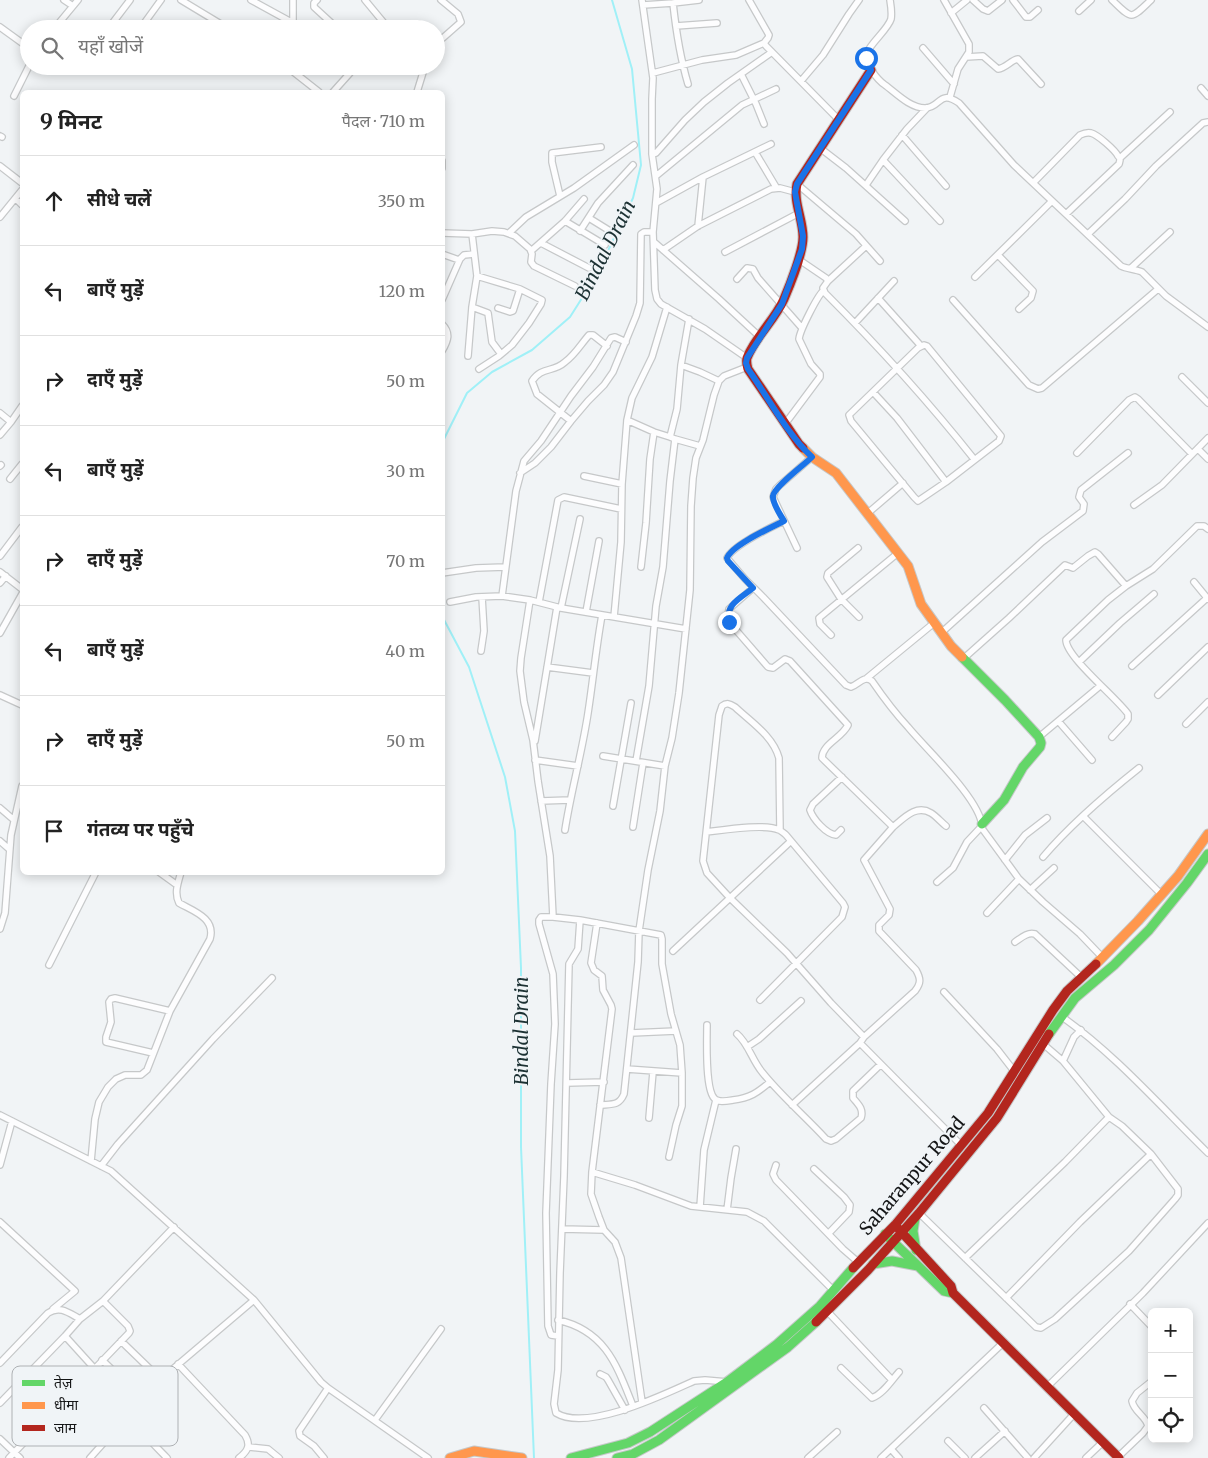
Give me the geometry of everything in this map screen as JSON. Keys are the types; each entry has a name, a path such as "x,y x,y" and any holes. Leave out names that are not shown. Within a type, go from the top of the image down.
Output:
{"main road":[{"path":"871,70 838,119 796,188 803,242 782,304 760,337 747,362 799,444 812,457 836,473 908,566 921,604 941,633 963,659 1005,700 1039,738 1040,748 1023,767 1004,800 981,825"},
{"name":"Saharanpur Road","path":"571,1458 628,1443 650,1432 727,1382 776,1345 807,1318 895,1225 961,1145 992,1116 1014,1071 1067,991 1103,958 1162,895 1208,834"},
{"name":"Saharanpur Road","path":"617,1458 633,1454 659,1440 788,1347 873,1264 917,1216 992,1116 1075,998 1114,965 1149,930 1208,854"},
{"path":"916,1250 914,1240 917,1216"},
{"path":"895,1225 951,1286 953,1293 1118,1457"},
{"path":"885,1234 944,1291 953,1293"},
{"path":"873,1264 892,1261 918,1266"},
{"path":"450,1458 474,1451 522,1458"}],"street":[{"path":"64,0 73,6"},
{"path":"61,20 78,0"},
{"path":"115,20 130,0"},
{"path":"147,20 161,0"},
{"path":"181,0 215,20"},
{"path":"251,0 288,20"},
{"path":"293,0 293,20"},
{"path":"317,0 314,3 314,7 328,20"},
{"path":"365,0 382,20"},
{"path":"441,0 458,14 461,22 445,35"},
{"path":"600,1105 616,1104 621,1101 624,1094 638,962 639,931 648,870 660,811 665,766 672,738 679,693 690,590 691,506 696,458 703,440 718,380 747,362 718,337 658,302 656,296 653,232 657,189 652,154 652,73 642,2 673,3 699,0"},
{"path":"652,73 682,65 736,55 764,43 769,35 749,0"},
{"path":"801,81 824,55 859,0"},
{"path":"890,0 892,8 891,20 871,47 866,56 866,61 878,81 912,104 927,108"},
{"path":"944,0 969,44 970,50 958,69 950,97"},
{"path":"951,13 967,0"},
{"path":"973,0 988,11 1002,0"},
{"path":"1013,0 1026,18 1038,10"},
{"path":"1079,11 1091,0"},
{"path":"1112,0 1130,16 1134,16 1151,0"},
{"path":"673,3 682,65 688,84"},
{"path":"676,26 717,23"},
{"path":"0,27 20,41"},
{"path":"764,43 838,119"},
{"path":"923,48 954,84"},
{"path":"652,154 704,102 772,52"},
{"path":"966,56 983,56 996,68 1000,69 1018,59 1041,84"},
{"path":"741,74 764,124"},
{"path":"14,96 24,75"},
{"path":"297,75 316,90"},
{"path":"335,90 348,75"},
{"path":"418,90 422,75"},
{"path":"1201,88 1208,96"},
{"path":"656,176 737,109 754,99 776,90"},
{"path":"866,185 902,135 927,108 944,98 950,97 961,105 990,140 1033,183 1121,266 1142,272 1158,289 1208,327"},
{"path":"1066,214 1116,168 1120,158 1170,112"},
{"path":"1088,234 1156,166 1203,123 1208,122"},
{"path":"1033,183 1084,133 1089,132 1098,136 1120,158"},
{"path":"902,135 946,186"},
{"path":"656,203 703,177 772,144"},
{"path":"509,233 526,217 634,145"},
{"path":"560,196 552,162 552,153 601,147"},
{"path":"820,148 866,185 906,221"},
{"path":"755,152 776,188"},
{"path":"883,160 940,221"},
{"path":"580,231 598,203 633,165"},
{"path":"0,166 20,181"},
{"path":"698,226 703,177"},
{"path":"663,250 698,226 771,189 796,188 856,234 880,261"},
{"path":"0,217 20,193"},
{"path":"16,199 20,203"},
{"path":"531,251 565,221 584,199"},
{"path":"975,277 1052,201"},
{"path":"725,252 799,213"},
{"path":"589,218 610,231"},
{"path":"565,221 604,245"},
{"path":"445,233 472,234 492,231 509,233 520,240 531,251 532,264 575,286"},
{"path":"520,473 530,467 546,452 610,377 626,342 641,299 641,234 653,232"},
{"path":"1132,268 1170,232"},
{"path":"468,356 472,307 477,276 472,234"},
{"path":"541,242 589,268"},
{"path":"654,242 760,337"},
{"path":"785,424 820,377 819,371 812,364 798,339 802,328 828,281 866,246"},
{"path":"445,293 459,260 464,255 474,254"},
{"path":"445,255 459,260"},
{"path":"998,255 1033,291 1031,298 1019,309"},
{"path":"798,259 824,276 828,281"},
{"path":"737,279 746,269 751,268 802,328"},
{"path":"477,276 520,289 541,299 542,302 512,345 479,369"},
{"path":"445,281 449,283"},
{"path":"855,323 894,281"},
{"path":"498,308 510,312 513,311 520,289"},
{"path":"953,300 1029,384 1038,389 1042,388 1158,289"},
{"path":"823,290 942,419 974,459"},
{"path":"878,298 921,346"},
{"path":"472,307 488,313 492,342 501,354"},
{"path":"614,617 621,542 622,484 627,420 632,398 652,357 667,307"},
{"path":"636,762 649,686 656,606 663,567 672,438 689,319"},
{"path":"445,327 448,334 445,345"},
{"path":"571,421 537,394 532,382 542,371 552,370 565,362 589,334 607,346"},
{"path":"502,596 516,491 522,465 536,448 613,337 626,342"},
{"path":"921,346 927,346 1001,436 999,441 918,501 849,418 850,413 921,346"},
{"path":"681,365 718,380"},
{"path":"1182,377 1208,403"},
{"path":"873,392 897,418 946,482"},
{"path":"1077,453 1129,400 1135,397 1192,454"},
{"path":"0,435 20,409"},
{"path":"0,413 10,422"},
{"path":"627,420 654,432 700,446"},
{"path":"641,567 654,432"},
{"path":"1134,505 1162,485 1208,438"},
{"path":"1198,449 1208,459"},
{"path":"941,633 1042,542 1083,511 1084,504 1079,497 1081,490 1128,453"},
{"path":"797,548 774,500 774,494 780,485 812,457"},
{"path":"10,479 20,466"},
{"path":"584,476 622,484"},
{"path":"868,513 903,483"},
{"path":"539,602 558,500 564,497 622,509"},
{"path":"534,748 547,667 580,519"},
{"path":"784,521 739,546 728,555 728,561 846,685 851,687 866,678 934,623"},
{"path":"1112,737 1128,720 1128,714 1079,662 1067,647 1067,638 1098,608 1126,586 1153,569 1197,526 1204,526 1208,529"},
{"path":"0,556 20,530"},
{"path":"586,612 599,541"},
{"path":"858,548 827,575 841,599 859,617"},
{"path":"963,659 1065,565 1074,568 1095,552 1126,586"},
{"path":"831,635 820,624 819,618 898,553"},
{"path":"445,573 476,568 505,567"},
{"path":"0,583 3,574 20,587"},
{"path":"1132,666 1207,598 1194,582"},
{"path":"753,588 729,608 729,622 768,667 773,668 786,659 790,661 846,722 848,725 846,728 823,751 821,755 823,760 893,827"},
{"path":"1079,662 1154,594"},
{"path":"450,602 502,596 530,600 559,608 686,629"},
{"path":"481,651 484,631 482,597"},
{"path":"0,633 20,598"},
{"path":"530,600 520,658 520,670 550,856 553,917"},
{"path":"565,830 588,714 602,615"},
{"path":"1158,695 1208,648"},
{"path":"547,667 593,673"},
{"path":"866,678 872,681 906,725 963,790 975,808 981,825 1019,879 1080,934 1103,958"},
{"path":"1039,738 1100,686"},
{"path":"0,695 20,704"},
{"path":"1186,724 1208,702"},
{"path":"613,806 631,703"},
{"path":"780,830 779,758 777,750 764,734 735,707 725,703 720,710 703,861 706,873 864,1036"},
{"path":"1059,722 1092,760"},
{"path":"603,756 665,766"},
{"path":"535,760 578,766"},
{"path":"633,827 643,763"},
{"path":"1043,857 1083,816 1139,768"},
{"path":"841,830 836,835 831,834 815,819 810,810 842,777"},
{"path":"0,929 5,912 9,849 20,794"},
{"path":"541,801 570,800"},
{"path":"0,808 14,820"},
{"path":"792,1105 860,1042 864,1036 915,991 920,982 920,976 916,970 879,931 879,924 889,915 890,909 864,860 893,827 912,811 923,810 930,812 946,826"},
{"path":"1083,816 1162,895"},
{"path":"1005,860 1025,835 1047,818"},
{"path":"937,882 953,868 967,842 981,825"},
{"path":"707,832 734,828 772,828 780,830 845,907 842,916 760,1000"},
{"path":"0,841 9,849"},
{"path":"673,951 791,841"},
{"path":"1030,890 1054,868"},
{"path":"49,965 94,875"},
{"path":"163,875 177,887"},
{"path":"92,1161 95,1119 99,1102 108,1087 116,1079 125,1075 141,1075 144,1073 170,1011 210,939 211,930 208,922 200,914 179,903 176,897 180,875"},
{"path":"986,913 1019,879"},
{"path":"558,1336 551,1335 548,1326 546,1213 554,1044 554,990 550,960 539,924 541,917 580,920 661,935 662,964 669,1007 680,1045 682,1073 682,1106 670,1157"},
{"path":"580,920 578,949 570,964 558,1370 554,1404 556,1413 583,1418 624,1410 694,1381 727,1382 737,1385"},
{"path":"597,923 591,963 594,970 602,976 603,990 612,1005 612,1009 591,1194 604,1230 615,1242 622,1265 642,1402"},
{"path":"1015,942 1030,933 1035,934 1081,977"},
{"path":"101,1166 213,1038 272,978"},
{"path":"944,992 997,1049 1014,1071"},
{"path":"153,1053 106,1042 111,1022 109,1002 115,998 170,1011"},
{"path":"747,1047 759,1039 801,1001"},
{"path":"1061,1016 1081,1030 1208,1152"},
{"path":"707,1025 708,1078 713,1097 716,1100 732,1100 751,1096 759,1092 770,1082"},
{"path":"1063,1061 1074,1037 1081,1030"},
{"path":"631,1033 676,1031"},
{"path":"736,1034 743,1039 756,1064 770,1082 826,1139 831,1141 861,1118 862,1108 853,1098 853,1091 880,1065"},
{"path":"860,1042 880,1065 961,1145"},
{"path":"917,1216 965,1258 1036,1327 1041,1328 1055,1318 1129,1251 1175,1199 1179,1192 1176,1186 1150,1154 1122,1126 1109,1117 1063,1061 1042,1043"},
{"path":"627,1069 682,1073"},
{"path":"649,1118 653,1072"},
{"path":"567,1083 604,1082"},
{"path":"700,1207 704,1150 716,1100"},
{"path":"1,1115 111,1171 254,1300 328,1388 428,1458"},
{"path":"965,1258 1066,1162 1109,1117"},
{"path":"0,1165 12,1120"},
{"path":"727,1210 730,1178 736,1149"},
{"path":"1006,1298 1150,1154"},
{"path":"776,1165 773,1171 774,1177 843,1249 858,1262"},
{"path":"814,1168 850,1205 849,1212 828,1233"},
{"path":"592,1172 635,1185 691,1206 747,1212 764,1221 834,1291"},
{"path":"0,1222 75,1291 48,1312 0,1363"},
{"path":"1048,1386 1143,1293 1208,1223"},
{"path":"36,1366 80,1319 102,1301 174,1227"},
{"path":"562,1230 604,1230"},
{"path":"176,1366 254,1300"},
{"path":"96,1366 130,1331 128,1326 102,1301"},
{"path":"1130,1304 1148,1323"},
{"path":"53,1309 64,1310 80,1319"},
{"path":"827,1311 892,1380"},
{"path":"558,1320 578,1326 602,1343 621,1375 633,1406"},
{"path":"375,1420 441,1329"},
{"path":"66,1336 92,1366"},
{"path":"121,1341 147,1366"},
{"path":"881,1458 1004,1342"},
{"path":"102,1360 108,1366"},
{"path":"178,1364 245,1435 249,1447 239,1458"},
{"path":"841,1368 872,1398 881,1392 899,1372"},
{"path":"600,1374 608,1380 624,1410"},
{"path":"1118,1457 1148,1426 1146,1420 1134,1407 1132,1401 1148,1384"},
{"path":"324,1458 314,1446 300,1436 299,1431 328,1388"},
{"path":"0,1403 12,1391"},
{"path":"984,1408 1028,1458"},
{"path":"1034,1458 1074,1414"},
{"path":"808,1458 837,1432"},
{"path":"976,1458 1005,1432"},
{"path":"0,1439 20,1458"},
{"path":"948,1441 965,1458"},
{"path":"1086,1458 1103,1442"},
{"path":"9,1458 20,1446"},
{"path":"90,1458 101,1446"},
{"path":"156,1446 166,1458"},
{"path":"249,1447 268,1449 279,1458"},
{"path":"891,1449 899,1458"}],"waterway":[{"name":"Bindal Drain","path":"445,437 467,393 492,372 532,350 570,317 596,276 633,198 641,165 632,69 612,0"},
{"name":"Bindal Drain","path":"445,622 469,667 505,777 515,831 521,968 521,1147 534,1458"}],"traffic: fast":[{"path":"962,657 1039,737 1041,743 1040,747 1023,767 1004,800 982,824"},
{"path":"1049,1034 1075,998 1114,965 1149,930 1208,854"},
{"path":"915,1218 913,1231 916,1250"},
{"path":"885,1234 944,1291 953,1293"},
{"path":"873,1264 892,1261 918,1266"},
{"path":"571,1458 628,1443 650,1432 727,1382 776,1345 820,1306 853,1268"},
{"path":"617,1458 633,1454 659,1440 788,1347 816,1322"}],"traffic: slow":[{"path":"803,448 812,457 836,473 908,566 921,604 951,646 962,657"},
{"path":"1096,964 1178,876 1208,834"},
{"path":"450,1458 474,1451 522,1458"}],"traffic: jam":[{"path":"803,448 748,369 747,359 755,343 780,307 799,260 803,237 796,197 797,184 871,70"},
{"path":"853,1268 895,1225 988,1113 1053,1010 1067,991 1096,964"},
{"path":"816,1322 868,1270 919,1213 997,1118 1049,1034"},
{"path":"895,1225 951,1286 953,1293 1119,1458"}],"route":[{"path":"729,622 729,608 753,588 728,561 728,555 739,546 784,521 773,497 776,489 812,457 799,444 748,369 747,358 782,304 802,249 803,236 795,187 871,70 866,58"}]}
